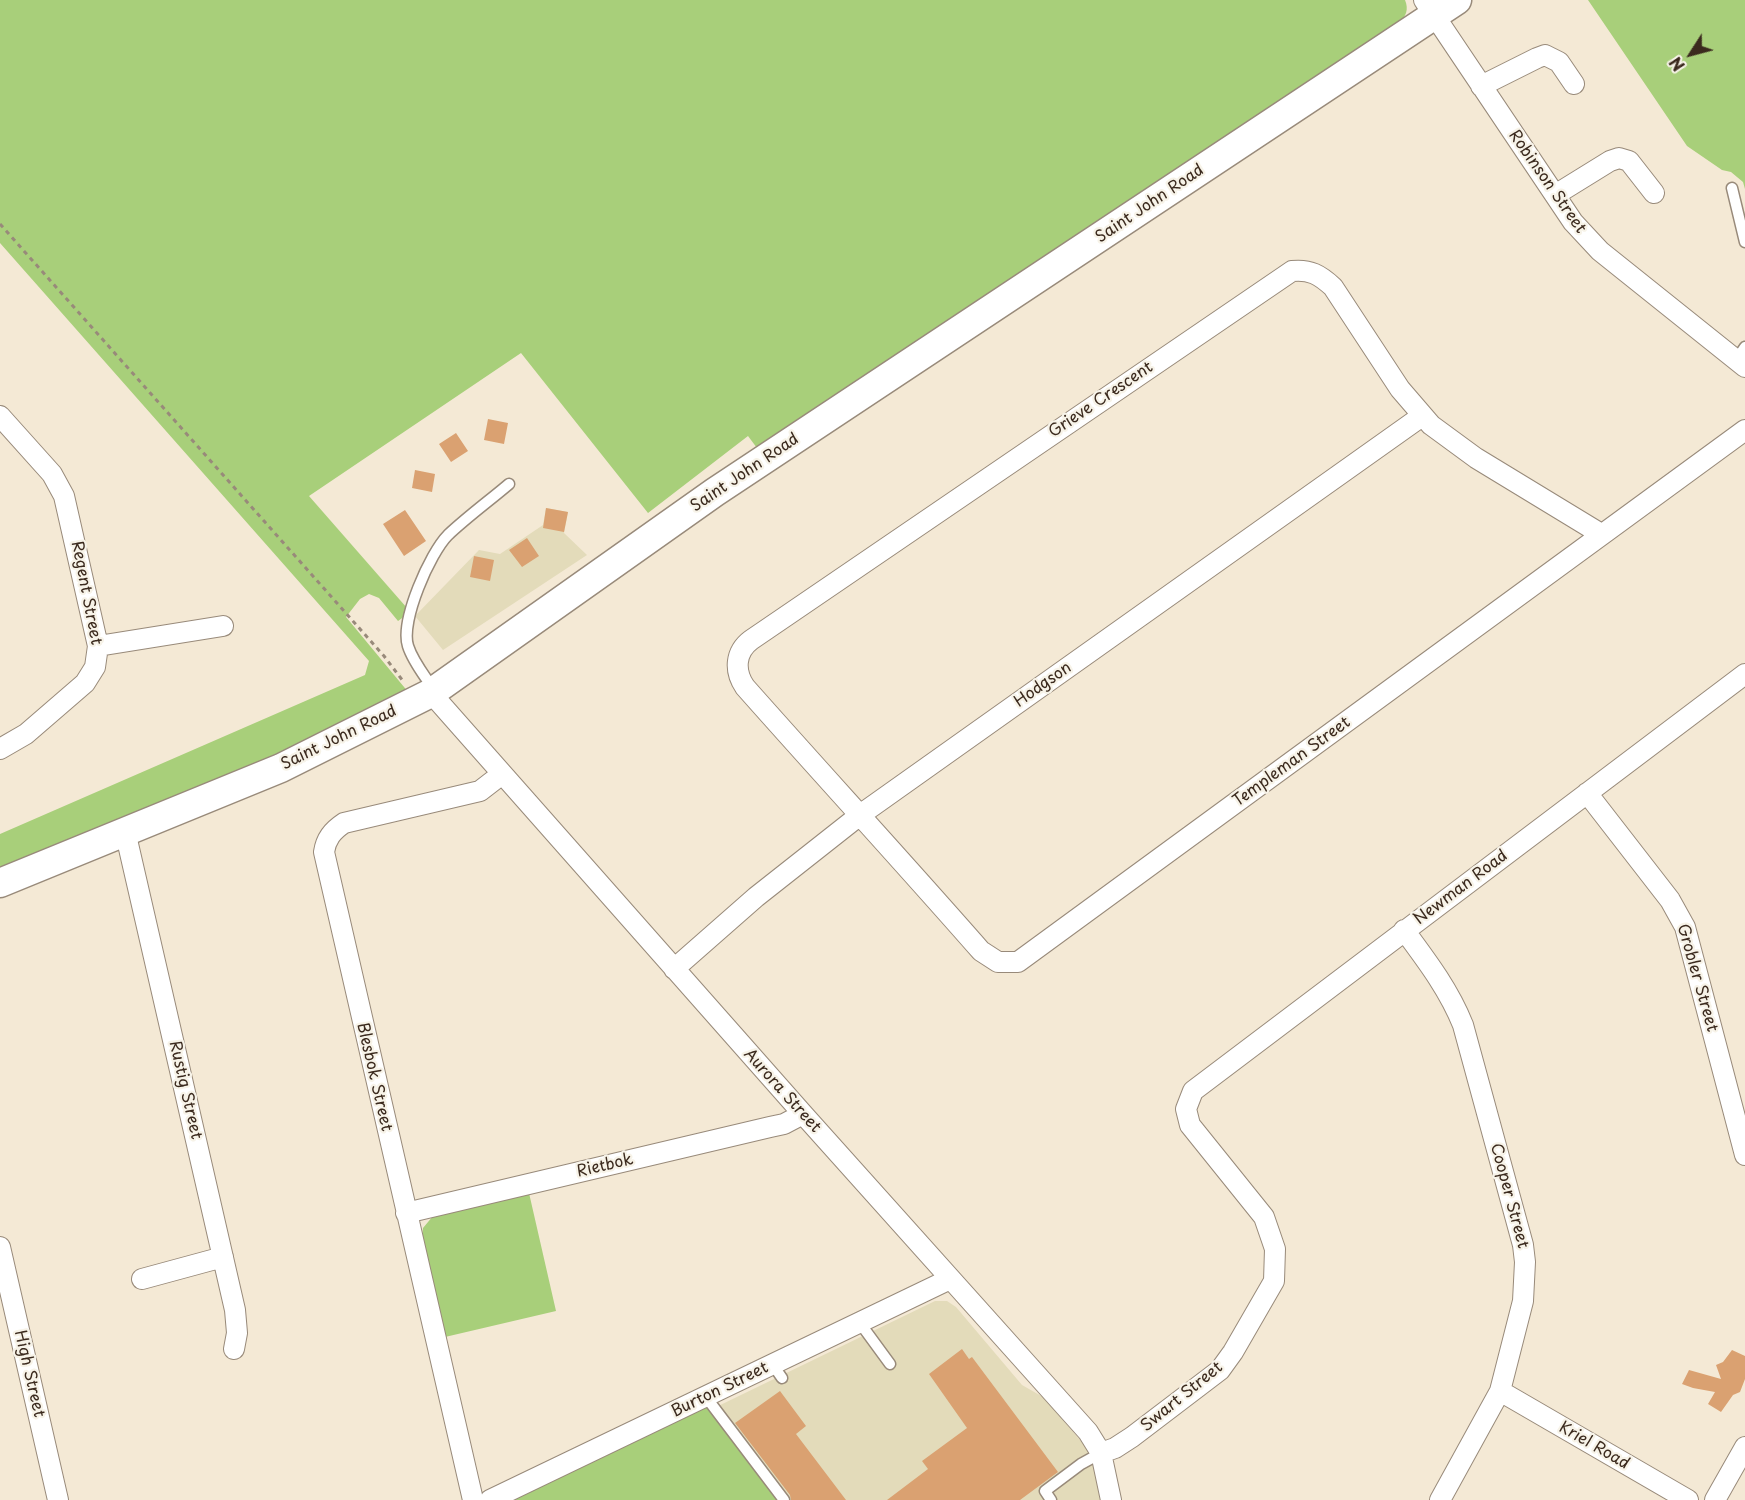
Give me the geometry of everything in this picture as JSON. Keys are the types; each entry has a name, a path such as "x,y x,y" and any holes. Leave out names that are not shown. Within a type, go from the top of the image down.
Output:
{"main road":[{"name":"Saint John Road","path":"0,883 281,768 427,694 716,492 1429,8 1457,0"}],"street":[{"name":"Robinson Street","path":"1429,8 1573,222 1592,244 1742,358"},
{"path":"1481,86 1545,55 1559,62 1574,84"},
{"path":"1555,195 1610,160 1619,158 1629,161 1654,193"},
{"name":"Grieve Crescent","path":"860,815 740,680 739,656 746,644 1292,271 1305,270 1314,273 1333,287 1400,389 1422,416 1441,433 1476,458 1602,534"},
{"name":"Regent Street","path":"0,416 52,474 64,496 98,646 95,667 85,683 26,734 0,749"},
{"name":"Hodgson","path":"674,969 756,897 860,815 1422,416"},
{"name":"Templeman Street","path":"860,815 986,956 998,962 1018,962 1745,430"},
{"path":"98,646 223,626"},
{"name":"Newman Road","path":"1186,1109 1190,1096 1197,1086 1745,674"},
{"name":"Aurora Street","path":"427,694 502,774 950,1280 1074,1416 1095,1441 1101,1453 1108,1476 1111,1500"},
{"name":"Blesbok Street","path":"473,1500 324,860 325,845 332,833 344,823 480,791 502,774"},
{"name":"Grobler Street","path":"1587,793 1670,900 1685,927 1745,1155"},
{"name":"Rustig Street","path":"125,831 235,1310 237,1333 234,1349"},
{"name":"Cooper Street","path":"1404,930 1437,975 1457,1009 1523,1245 1525,1262 1523,1301 1500,1391 1440,1500"},
{"name":"Swart Street","path":"1101,1453 1115,1448 1132,1437 1220,1370 1233,1353 1274,1281 1275,1249 1264,1217 1194,1132 1186,1109"},
{"name":"Rietbok","path":"406,1213 784,1124 803,1114"},
{"name":"High Street","path":"0,1247 7,1306 58,1500"},
{"path":"142,1279 223,1257"},
{"name":"Burton Street","path":"490,1500 706,1397 778,1371 860,1323 950,1280"},
{"name":"Kriel Road","path":"1500,1391 1688,1500"},
{"path":"1715,1500 1745,1447"}],"lane":[{"path":"1732,188 1745,242"},
{"path":"427,694 407,645 406,634 409,615 418,589 446,536 509,484"},
{"path":"860,1323 890,1364"},
{"path":"706,1397 784,1500"},
{"path":"1051,1500 1045,1491 1081,1464 1101,1453"}],"path":[{"path":"0,224 384,656 427,694"}],"shaded area":[{"path":"546,508 568,512 564,533 587,555 443,650 415,616 479,550 500,554 543,525"},
{"path":"935,1301 947,1301 956,1307 1022,1385 1043,1397 1086,1447 1094,1468 1100,1500 777,1500 710,1410"}],"green space":[{"path":"0,0 1405,0 1407,10 1399,23 760,452 748,436 648,513 521,353 309,496 407,608 405,616 398,621 379,598 369,594 360,599 346,617 409,693 326,735 0,872 0,834 365,675 369,661 0,243"},
{"path":"1588,0 1745,0 1745,189 1743,182 1731,172 1722,170 1687,146"},
{"path":"529,1193 556,1311 445,1337 422,1238 423,1228 433,1216"},
{"path":"707,1407 777,1500 512,1500"}],"building":[{"path":"488,419 508,423 504,444 484,440"},
{"path":"456,433 468,451 451,462 439,444"},
{"path":"415,470 435,474 432,492 412,488"},
{"path":"546,508 568,512 564,532 543,528"},
{"path":"405,510 426,541 404,556 383,524"},
{"path":"527,538 539,556 522,567 509,550"},
{"path":"474,556 494,560 490,581 470,577"},
{"path":"962,1349 969,1359 972,1357 1058,1472 1020,1500 887,1500 928,1469 922,1461 967,1428 929,1374"},
{"path":"1732,1350 1745,1356 1745,1379 1740,1392 1733,1395 1721,1412 1708,1404 1715,1392 1682,1384 1689,1370 1721,1379 1716,1365 1723,1362"},
{"path":"780,1391 806,1426 796,1434 846,1500 791,1500 790,1495 735,1423"}]}
